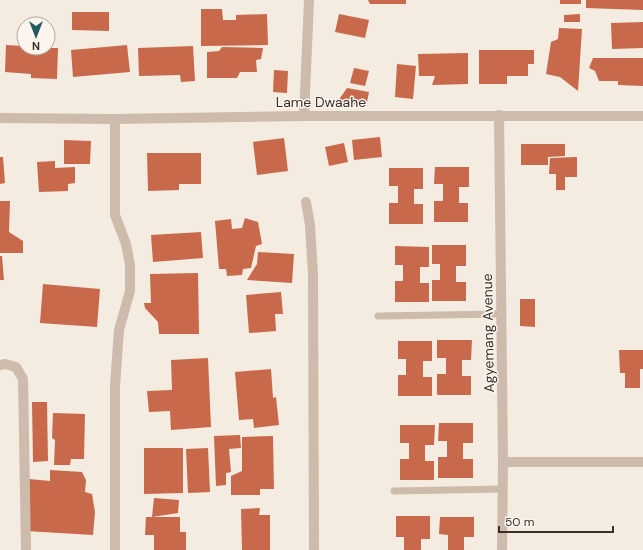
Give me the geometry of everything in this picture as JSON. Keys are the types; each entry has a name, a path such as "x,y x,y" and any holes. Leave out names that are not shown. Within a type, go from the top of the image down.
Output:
{"street":[{"path":"304,116 309,0"},
{"name":"Lame Dwaahe","path":"0,118 115,119 499,115 643,116"},
{"name":"Agyemang Avenue","path":"499,115 502,314 502,550"},
{"path":"115,119 115,216 126,244 130,265 130,291 119,330 116,379 115,550"},
{"path":"306,202 310,225 313,274 314,550"},
{"path":"0,365 5,364 16,367 23,379 26,550"},
{"path":"503,462 643,462"}],"lane":[{"path":"378,316 502,314"},
{"path":"394,491 503,488"}],"building":[{"path":"368,0 406,0 406,4 370,4"},
{"path":"560,0 581,0 581,4 560,4"},
{"path":"586,0 643,0 643,10 586,8"},
{"path":"201,9 222,9 223,20 236,20 236,15 267,14 268,45 201,46"},
{"path":"72,12 109,12 109,31 72,30"},
{"path":"339,14 369,20 365,38 335,32"},
{"path":"580,14 580,22 564,22 564,15"},
{"path":"643,22 643,48 612,49 611,23"},
{"path":"559,28 582,29 578,91 560,77 546,74 551,42 558,39"},
{"path":"6,45 16,46 16,56 56,56 56,48 58,48 57,79 31,78 31,74 5,72"},
{"path":"127,45 130,72 73,77 71,50"},
{"path":"193,46 195,81 181,82 180,75 139,76 138,48"},
{"path":"222,47 263,48 261,59 256,60 257,72 240,72 237,78 207,78 207,52 219,51"},
{"path":"479,50 534,50 534,64 528,64 528,76 507,76 507,84 479,84"},
{"path":"468,53 468,84 432,85 435,76 419,76 418,54"},
{"path":"593,58 643,58 643,86 618,85 618,81 599,81 595,71 589,68"},
{"path":"397,64 416,66 413,99 395,97"},
{"path":"354,68 369,71 365,86 350,83"},
{"path":"274,70 288,71 287,93 273,92"},
{"path":"347,88 369,92 366,107 338,101"},
{"path":"380,137 382,157 354,160 352,140"},
{"path":"284,138 288,171 257,175 253,142"},
{"path":"64,140 91,141 90,164 64,164"},
{"path":"344,143 348,162 329,166 325,147"},
{"path":"521,144 565,144 565,156 548,157 548,165 521,165"},
{"path":"147,153 201,153 201,184 179,184 179,190 148,191"},
{"path":"0,157 3,157 5,183 0,184"},
{"path":"577,157 577,177 565,177 565,190 556,190 556,174 549,174 550,158"},
{"path":"55,161 55,168 75,167 75,183 68,184 68,191 39,192 37,162"},
{"path":"435,167 469,167 469,187 459,187 459,203 468,203 468,222 434,222 434,201 443,201 443,184 434,184"},
{"path":"389,168 423,168 423,189 414,189 414,204 423,204 423,224 389,224 389,203 398,203 398,186 389,186"},
{"path":"0,201 10,201 9,232 23,241 23,253 0,253"},
{"path":"245,218 258,222 262,244 256,246 251,268 243,269 242,275 227,276 226,269 219,269 215,221 231,219 232,229 242,228"},
{"path":"201,232 203,258 153,262 151,235"},
{"path":"432,245 466,245 466,266 456,266 456,282 466,282 466,301 432,301 432,280 440,280 440,264 432,264"},
{"path":"395,246 429,247 429,267 420,267 420,283 429,283 429,302 395,302 395,281 403,281 403,265 395,265"},
{"path":"258,252 294,254 292,283 247,280 257,264"},
{"path":"0,256 2,256 4,280 0,280"},
{"path":"198,273 199,334 159,334 158,322 145,308 144,303 151,303 150,274"},
{"path":"43,284 100,289 97,327 40,323"},
{"path":"281,292 283,314 275,314 276,331 249,333 246,295"},
{"path":"520,299 535,299 535,327 520,326"},
{"path":"437,340 472,340 471,360 462,360 462,376 471,376 471,395 437,395 437,374 446,374 446,358 437,358"},
{"path":"398,341 432,341 432,361 423,361 423,377 432,377 432,396 398,396 398,375 406,375 406,359 398,359"},
{"path":"619,350 643,350 643,369 640,369 640,388 625,388 625,373 620,373"},
{"path":"208,358 211,427 171,430 170,411 149,412 147,391 172,390 171,360"},
{"path":"271,369 273,398 276,397 279,425 254,428 253,419 239,420 235,372"},
{"path":"32,402 47,402 48,461 33,462"},
{"path":"53,413 85,414 84,459 71,459 70,465 54,465 55,440 52,438"},
{"path":"439,423 473,423 473,443 463,443 463,459 473,459 473,478 438,478 438,457 447,457 447,441 438,441"},
{"path":"400,425 435,425 434,445 425,445 425,461 434,461 434,480 400,480 400,459 409,459 409,443 400,443"},
{"path":"240,435 241,448 229,449 231,472 226,473 226,485 216,486 214,436"},
{"path":"273,436 274,489 260,489 260,495 231,495 231,476 242,471 242,437"},
{"path":"144,448 183,448 183,493 144,494"},
{"path":"208,448 210,492 188,493 186,449"},
{"path":"50,470 82,472 86,480 85,492 92,494 95,512 93,535 26,531 29,479 50,481"},
{"path":"154,498 179,500 178,513 152,517"},
{"path":"260,508 259,515 270,515 270,550 242,550 241,509"},
{"path":"396,516 430,516 430,539 421,539 421,550 404,550 404,537 396,537"},
{"path":"146,517 180,517 180,532 186,532 186,550 154,550 154,535 145,535"},
{"path":"440,517 474,517 474,537 464,537 464,550 448,550 448,535 439,534"}]}
